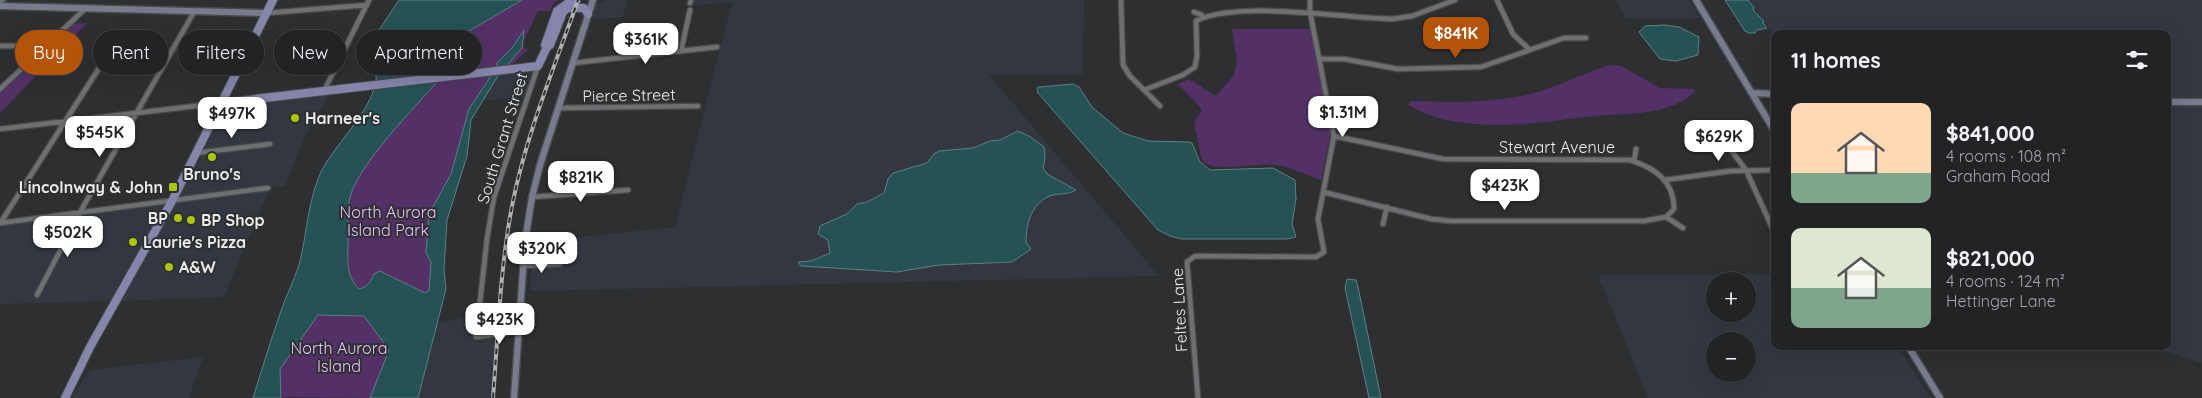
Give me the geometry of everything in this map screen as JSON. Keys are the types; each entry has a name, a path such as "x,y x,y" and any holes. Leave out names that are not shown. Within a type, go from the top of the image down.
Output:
{"main road":[{"path":"65,398 90,347 172,201 273,0"},
{"path":"221,103 538,66 547,47 550,45 563,12 578,1"},
{"path":"547,47 545,45 558,11 566,3 578,1"},
{"path":"569,8 584,8 588,14"}],"street":[{"path":"324,91 369,0"},
{"path":"514,398 525,241 532,197 540,165 560,108 593,0"},
{"path":"1121,0 1123,65 1130,76 1160,106"},
{"path":"1310,0 1310,12 1334,136 1323,192 1431,219 1451,221 1644,221 1666,217 1674,208 1665,180 1746,170 1771,170"},
{"path":"1144,90 1183,75 1194,67 1197,56 1195,24 1202,15 1219,10 1253,8 1376,19 1398,19 1455,0"},
{"path":"1497,0 1513,34 1530,50"},
{"path":"1696,0 1771,125"},
{"path":"1,3 86,8 267,13 367,5"},
{"path":"62,30 86,8"},
{"path":"681,51 690,10"},
{"path":"37,295 80,212 194,12"},
{"path":"1194,12 1202,15"},
{"path":"1320,59 1344,59 1398,68 1488,66 1564,38 1586,38"},
{"path":"0,46 15,46"},
{"path":"573,63 717,47"},
{"name":"South Grant Street","path":"520,331 476,337 487,239 494,198 538,66"},
{"path":"1,88 15,75"},
{"path":"1,223 95,75"},
{"path":"1752,94 1771,94"},
{"path":"2171,102 2202,102"},
{"path":"0,129 221,103"},
{"name":"Pierce Street","path":"560,108 698,106"},
{"path":"1715,129 1746,170 1771,225"},
{"name":"Stewart Avenue","path":"1334,136 1443,159 1620,159 1634,161 1652,169 1665,180"},
{"path":"196,153 270,144"},
{"path":"1634,161 1636,149"},
{"path":"1,223 268,188"},
{"path":"532,197 628,190"},
{"name":"Feltes Lane","path":"1198,398 1187,262 1195,256 1316,257 1322,255 1324,252 1318,219 1323,192"},
{"path":"1383,224 1387,207"},
{"path":"1666,217 1683,228"},
{"path":"524,266 560,264"},
{"path":"1910,350 1940,398"}],"shaded area":[{"path":"608,0 628,0 622,17 589,20 596,4"},
{"path":"688,0 1084,0 1083,75 989,75 1159,276 530,291 534,242 675,227 732,2 686,6"},
{"path":"1616,0 1689,0 1700,18 1626,18"},
{"path":"1750,0 2202,0 2202,100 2171,100 2171,30 1771,30 1771,32"},
{"path":"535,70 525,97 481,101 499,74"},
{"path":"332,90 305,136 285,186 179,197 226,105"},
{"path":"2171,105 2202,105 2202,363 2161,350 2171,350"},
{"path":"269,190 224,297 121,301 175,204 181,201"},
{"path":"160,204 164,206 162,210 111,301 0,304 0,226"},
{"path":"1706,274 1706,322 1756,322 1756,274 1771,274 1771,350 1900,350 1930,398 1648,398 1598,275"},
{"path":"497,312 490,398 418,398 438,323"},
{"path":"203,357 189,398 71,398 90,370"}],"green space":[{"path":"522,0 560,0 554,2 550,11 538,11 523,43 524,48 528,50 511,65 482,68 482,30 471,30"},
{"path":"87,23 80,30 66,30 72,24"},
{"path":"1232,29 1311,29 1330,126 1330,137 1321,180 1293,169 1276,165 1218,167 1202,161 1194,122 1201,112 1201,108 1178,84 1189,79 1216,96 1234,75 1237,61"},
{"path":"1609,65 1621,66 1660,88 1694,89 1695,92 1683,101 1670,107 1642,113 1519,124 1472,124 1450,121 1409,105 1409,102 1414,101 1482,101 1522,96 1555,86"},
{"path":"18,75 37,75 0,113 0,92"},
{"name":"North Aurora Island Park","path":"492,75 469,109 451,174 429,214 426,252 431,262 429,291 425,294 380,271 365,287 359,289 351,278 348,266 348,213 350,197 364,169 388,137 438,81"},
{"name":"North Aurora Island","path":"318,315 364,316 389,350 370,398 280,397 280,369"}],"water":[{"path":"399,0 522,0 471,30 379,30"},
{"path":"1725,0 1748,0 1767,28 1757,30 1755,33 1745,31"},
{"path":"1665,25 1679,27 1699,37 1698,55 1676,61 1660,59 1639,32 1645,26"},
{"path":"524,30 522,48 499,74 471,120 467,156 447,220 444,269 446,289 418,398 370,398 389,350 364,316 318,315 280,369 281,398 253,398 283,304 299,264 317,182 328,160 366,107 373,93 376,75 441,75 375,153 355,184 348,208 349,272 359,289 370,282 374,274 380,271 425,293 429,291 431,262 426,253 429,214 451,174 469,109 497,67 497,63 512,48"},
{"path":"1073,84 1079,87 1092,107 1123,133 1148,141 1192,143 1200,162 1210,170 1273,168 1295,180 1296,199 1292,224 1296,237 1287,239 1181,239 1158,230 1038,93 1037,88"},
{"path":"1018,131 1029,136 1044,147 1045,158 1043,168 1047,174 1076,190 1053,195 1035,207 1027,227 1026,242 1031,249 1012,262 939,265 897,272 801,266 798,262 811,261 830,253 828,240 818,234 820,226 847,214 857,204 867,202 884,193 888,179 893,173 927,163 939,151 973,148 990,141 1000,140"},
{"path":"1347,279 1356,280 1358,287 1381,398 1369,398 1345,288"}],"railway":[{"path":"493,398 502,278 512,206 533,128 578,0"}],"place":[{"name":"Harneer's","path":"295,118"},
{"name":"Bruno's","path":"212,157"},
{"name":"Lincolnway & John","path":"173,187"},
{"name":"BP","path":"178,218"},
{"name":"BP Shop","path":"191,220"},
{"name":"Laurie's Pizza","path":"133,242"},
{"name":"A&W","path":"169,267"}]}
